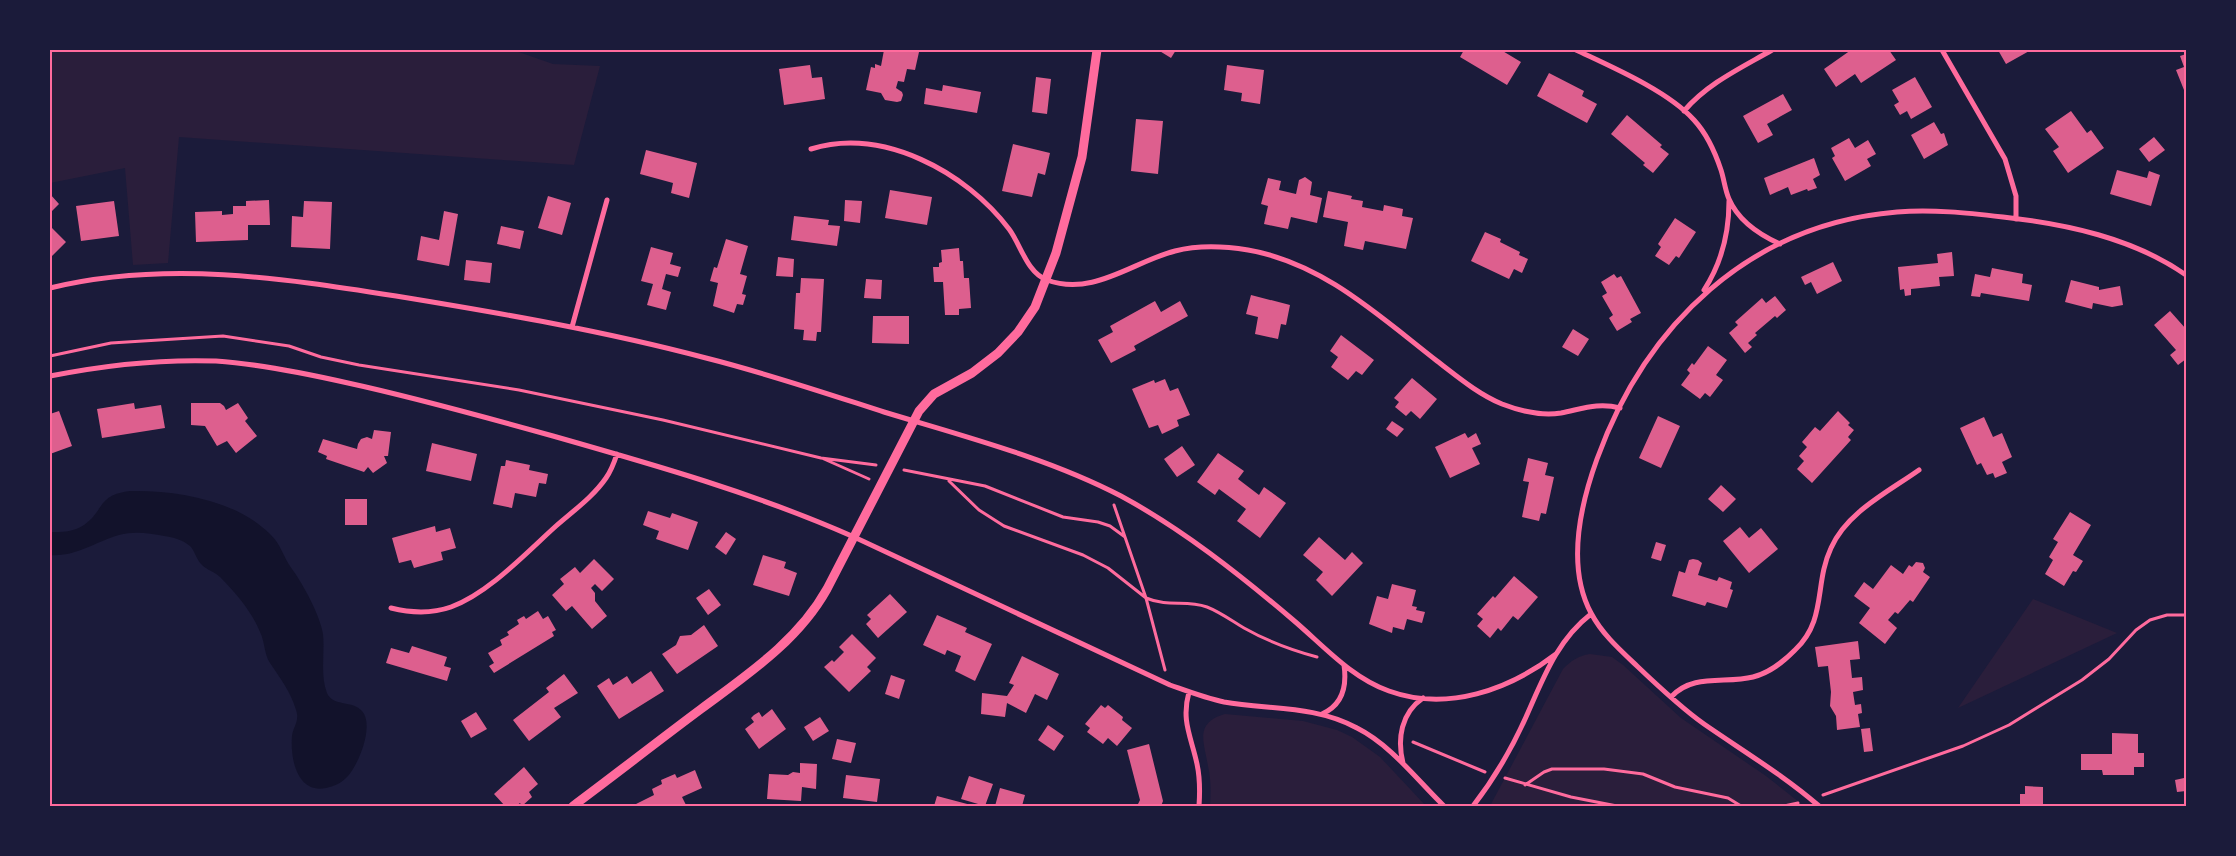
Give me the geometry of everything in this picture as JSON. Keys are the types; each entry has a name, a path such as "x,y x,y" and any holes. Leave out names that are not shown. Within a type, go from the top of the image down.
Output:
{"street":[{"path":"573,806 755,668 786,642 810,616 821,600 913,421 934,394 979,368 1010,342 1027,320 1046,280 1056,253 1082,157 1098,50"},
{"path":"1576,50 1638,82 1684,111 1694,119 1709,141 1721,170 1730,200 1728,228 1720,257 1700,298"},
{"path":"1684,111 1695,98 1713,84 1772,50"},
{"path":"1942,50 2006,159 2014,183 2016,218"},
{"path":"811,149 827,144 884,148 910,155 943,171 974,192 996,212 1014,235 1034,271 1046,280 1069,284 1090,283 1162,254 1188,248 1217,247 1248,250 1300,266 1336,284 1466,383 1503,404 1544,414 1559,414 1600,404 1620,408"},
{"path":"572,327 607,200"},
{"path":"1730,200 1752,228 1780,244"},
{"path":"1818,806 1772,768 1702,722 1671,697 1609,639 1585,602 1579,574 1578,542 1581,518 1592,474 1631,386 1653,352 1700,298 1735,268 1780,244 1825,226 1881,214 1944,212 2016,218 2059,226 2105,237 2144,252 2186,275"},
{"path":"50,288 88,280 139,275 242,275 321,284 495,312 572,327 710,359 1046,464 1108,490 1162,520 1295,621 1344,665 1371,683 1386,690 1423,698 1451,698 1480,693 1522,677 1556,654"},
{"path":"50,376 147,362 216,361 264,367 318,376 398,394 617,454 734,490 854,537 1188,692 1225,702 1322,714 1348,723 1366,732 1387,749 1444,806"},
{"path":"391,608 426,612 451,607 472,596 513,564 593,493 607,477 617,454"},
{"path":"1671,697 1676,691 1691,683 1743,679 1764,673 1795,650 1809,634 1815,622 1827,558 1837,537 1862,510 1919,470"},
{"path":"1473,806 1494,775 1522,725 1556,654 1572,630 1591,614"},
{"path":"1322,714 1334,708 1341,698 1345,685 1344,665"},
{"path":"1188,692 1184,712 1200,780 1199,806"},
{"path":"1404,766 1400,748 1402,729 1409,712 1423,698"}],"path":[{"path":"50,356 111,343 223,336 289,346 320,357 529,392 663,420 821,458 890,466 999,490 1041,510 1062,517 1098,522 1110,526 1125,537"},
{"path":"821,458 871,479"},
{"path":"948,480 979,510 1004,526 1083,555 1108,568 1146,598 1168,605 1193,604 1208,608 1287,649 1344,665"},
{"path":"1108,490 1146,598 1170,685"},
{"path":"1784,806 1811,799 1963,746 2009,725 2082,680 2108,659 2136,630 2150,620 2167,615 2186,615"},
{"path":"1408,739 1447,758 1494,775 1571,797 1617,806"},
{"path":"1526,785 1544,772 1552,769 1604,769 1643,774 1675,787 1728,798 1741,806"}],"shaded area":[{"path":"50,50 513,50 553,64 600,66 574,165 179,137 168,263 133,265 125,168 50,183"},
{"path":"130,491 186,495 223,505 256,522 277,542 306,591 321,626 323,634 324,679 327,693 338,702 358,708 366,717 366,735 360,756 351,773 341,782 326,788 316,788 308,786 302,780 297,772 292,754 292,736 297,721 294,703 268,659 257,625 238,596 220,577 202,565 190,546 181,540 171,537 147,533 130,533 110,538 68,554 50,555 50,532 68,531 84,525 106,500 119,493"},
{"path":"2033,599 2117,633 1958,708"},
{"path":"1590,654 1612,657 1681,718 1766,776 1804,806 1490,806 1563,669 1575,659"},
{"path":"1225,714 1303,721 1337,730 1352,737 1380,757 1426,806 1210,806 1211,791 1203,734 1209,723"}],"building":[{"path":"884,50 919,52 915,70 907,69 904,82 898,81 896,88 902,92 901,101 885,100 881,93 866,90 871,67 875,68 875,64 881,66"},
{"path":"1158,50 1176,50 1171,58"},
{"path":"1464,50 1501,50 1521,62 1507,85 1460,57"},
{"path":"1851,50 1889,50 1896,60 1861,83 1855,74 1836,87 1824,69"},
{"path":"1998,50 2031,50 2006,64"},
{"path":"2186,54 2186,95 2176,70 2184,67 2180,56"},
{"path":"810,65 812,78 822,77 825,99 784,105 779,69"},
{"path":"1227,65 1264,70 1260,104 1241,101 1242,93 1224,90"},
{"path":"1549,73 1584,91 1582,96 1597,104 1587,123 1537,96"},
{"path":"1036,77 1051,79 1047,114 1032,112"},
{"path":"1915,77 1932,107 1911,119 1907,111 1900,115 1894,105 1899,102 1892,90"},
{"path":"943,85 981,92 977,113 924,104 926,88 942,91"},
{"path":"1783,94 1792,110 1767,124 1773,135 1758,143 1743,116"},
{"path":"2071,111 2087,133 2091,130 2104,148 2068,173 2053,151 2059,147 2045,129"},
{"path":"1627,115 1662,145 1660,147 1669,154 1653,173 1643,165 1645,163 1611,134"},
{"path":"1136,119 1163,121 1158,174 1131,171"},
{"path":"1934,122 1941,134 1944,133 1948,145 1924,159 1911,135"},
{"path":"2154,137 2165,150 2149,162 2139,149"},
{"path":"1849,138 1855,148 1868,140 1876,154 1867,159 1871,166 1845,181 1832,158 1835,156 1831,148"},
{"path":"1013,144 1050,153 1045,175 1038,173 1032,197 1002,191"},
{"path":"646,150 697,163 689,198 671,193 673,183 640,174"},
{"path":"1814,158 1820,175 1813,179 1817,188 1808,191 1807,189 1791,195 1788,187 1770,195 1764,178"},
{"path":"2117,170 2147,178 2149,171 2160,175 2151,206 2110,194"},
{"path":"1305,177 1312,182 1310,195 1322,198 1317,223 1291,217 1288,229 1264,224 1268,206 1261,204 1268,178 1281,181 1279,190 1296,194 1299,180"},
{"path":"890,190 932,197 927,225 885,218"},
{"path":"1328,191 1352,196 1351,199 1363,201 1362,207 1383,211 1384,205 1403,209 1402,216 1413,218 1406,249 1365,241 1363,250 1344,246 1348,222 1323,217"},
{"path":"50,194 59,204 51,212 50,211"},
{"path":"548,196 571,203 562,235 538,228"},
{"path":"269,200 270,225 248,225 248,240 196,242 195,212 222,211 222,215 233,214 233,206 246,206 246,201"},
{"path":"845,200 862,201 860,223 844,221"},
{"path":"114,201 119,236 81,241 76,206"},
{"path":"304,201 332,202 330,249 291,247 292,216 303,217"},
{"path":"444,211 458,214 449,266 417,260 421,236 439,240"},
{"path":"794,216 829,220 828,225 840,226 837,246 791,240"},
{"path":"1675,218 1696,232 1679,258 1676,256 1669,265 1655,256 1661,247 1658,244"},
{"path":"501,226 524,231 520,249 497,244"},
{"path":"52,228 66,242 52,256 50,254 50,230"},
{"path":"1485,232 1501,239 1500,242 1520,252 1519,255 1528,259 1522,273 1514,269 1509,279 1471,261"},
{"path":"726,239 748,246 740,274 747,276 742,294 746,295 743,305 737,304 734,313 713,306 718,283 710,281 714,267 717,268"},
{"path":"651,247 673,253 670,264 681,267 678,277 666,274 662,289 671,292 666,310 647,305 653,284 641,281"},
{"path":"959,248 960,261 963,261 964,278 969,278 971,308 959,309 959,315 945,315 943,282 934,282 933,267 939,267 939,263 942,262 941,250"},
{"path":"1952,252 1954,276 1939,277 1940,286 1911,289 1911,295 1905,296 1904,289 1900,290 1898,267 1938,263 1937,254"},
{"path":"778,257 794,259 793,277 776,276"},
{"path":"466,260 492,263 490,283 464,280"},
{"path":"1833,262 1842,281 1817,294 1811,282 1805,285 1801,277"},
{"path":"1992,268 2023,274 2022,283 2032,285 2029,301 1981,293 1980,297 1971,296 1975,274 1990,277"},
{"path":"1614,274 1617,278 1621,276 1641,313 1630,319 1632,322 1617,331 1609,318 1613,315 1602,296 1607,293 1601,282"},
{"path":"801,278 824,279 821,332 817,332 816,341 803,340 804,330 794,329 796,293 800,293"},
{"path":"866,279 882,280 881,299 864,298"},
{"path":"2071,280 2099,287 2099,290 2120,286 2123,305 2112,307 2093,303 2092,309 2065,302"},
{"path":"1251,295 1290,305 1286,325 1281,324 1278,339 1255,334 1258,317 1246,314"},
{"path":"1775,296 1786,310 1777,318 1775,316 1755,333 1757,335 1748,343 1752,347 1745,353 1729,333 1738,325 1735,322 1762,298 1766,303"},
{"path":"1155,301 1161,312 1180,301 1188,316 1134,346 1136,350 1111,363 1098,340 1113,332 1110,326"},
{"path":"2170,311 2186,329 2186,359 2178,365 2170,355 2176,350 2154,325"},
{"path":"873,316 909,316 909,344 872,343"},
{"path":"1573,329 1589,339 1578,356 1562,347"},
{"path":"1341,335 1374,360 1362,375 1356,371 1348,380 1331,367 1338,357 1330,351"},
{"path":"1708,346 1727,360 1716,375 1723,380 1710,397 1705,393 1700,399 1681,385 1690,373 1687,370 1692,363 1694,365"},
{"path":"1412,378 1437,399 1420,419 1411,411 1406,416 1395,407 1399,402 1394,398"},
{"path":"1165,379 1170,391 1178,388 1190,415 1177,420 1179,426 1162,434 1158,425 1149,428 1132,389 1154,380 1155,383"},
{"path":"134,403 135,409 161,405 165,428 102,438 97,409"},
{"path":"191,403 220,403 226,410 238,403 248,418 245,421 257,436 236,453 227,441 217,446 205,426 191,425"},
{"path":"59,411 72,446 50,454 50,414"},
{"path":"1838,411 1854,430 1848,437 1851,440 1812,483 1797,469 1804,461 1799,456 1807,447 1802,442 1815,427 1820,431"},
{"path":"1658,416 1680,426 1661,468 1639,458"},
{"path":"1984,417 1993,437 2002,433 2012,457 2002,462 2007,473 1995,478 1993,473 1987,475 1981,463 1977,465 1960,428"},
{"path":"1392,421 1404,429 1397,437 1386,429"},
{"path":"374,430 391,432 388,456 384,456 387,463 373,473 368,467 364,472 326,459 327,456 318,452 323,439 357,449 361,439 367,437 372,439"},
{"path":"1465,433 1468,438 1476,433 1481,444 1472,448 1480,464 1450,478 1435,447"},
{"path":"432,443 477,454 471,481 426,471"},
{"path":"1182,446 1195,465 1177,477 1164,459"},
{"path":"1218,453 1244,471 1238,479 1259,495 1264,487 1286,503 1260,538 1237,521 1246,509 1219,489 1215,495 1197,482"},
{"path":"1528,458 1548,463 1545,475 1554,477 1546,514 1541,513 1539,521 1522,517 1529,482 1523,481"},
{"path":"506,460 530,465 529,470 548,474 546,484 539,483 536,497 515,493 512,508 493,504 501,466 505,466"},
{"path":"1721,485 1736,499 1723,512 1708,499"},
{"path":"345,499 367,499 367,525 345,525"},
{"path":"648,511 670,518 672,513 698,522 688,550 656,539 659,531 643,525"},
{"path":"2070,512 2091,525 2073,555 2083,561 2076,572 2073,571 2064,586 2045,574 2053,560 2049,557 2058,542 2053,539"},
{"path":"435,526 436,532 450,528 456,548 441,552 443,560 414,568 411,560 399,563 392,538"},
{"path":"1740,527 1749,538 1761,528 1778,549 1749,573 1723,541"},
{"path":"726,532 736,539 726,555 715,547"},
{"path":"1319,537 1345,560 1352,552 1363,563 1332,596 1316,580 1323,572 1303,555"},
{"path":"1656,542 1666,545 1661,561 1651,558"},
{"path":"763,555 786,562 784,568 797,573 789,596 753,585"},
{"path":"594,559 614,579 602,591 595,584 591,588 595,593 595,601 607,616 592,629 572,606 566,611 552,595 564,584 560,579 575,567 580,573"},
{"path":"1693,559 1702,563 1698,575 1717,581 1719,577 1732,582 1730,589 1733,590 1727,608 1707,602 1705,606 1672,596 1679,571 1685,573 1689,560"},
{"path":"1916,562 1923,563 1925,568 1923,572 1930,577 1913,602 1910,600 1898,614 1895,612 1888,620 1897,628 1885,644 1859,623 1870,608 1854,596 1864,582 1873,589 1891,565 1903,574 1909,565 1912,567"},
{"path":"1514,576 1538,597 1518,620 1513,616 1501,631 1498,628 1490,638 1477,626 1483,619 1477,614 1493,596 1495,598"},
{"path":"1392,584 1416,590 1412,606 1417,607 1416,610 1425,612 1422,623 1407,619 1404,630 1393,627 1392,633 1369,624 1377,596 1388,599"},
{"path":"709,589 721,605 708,615 696,598"},
{"path":"890,594 907,612 878,638 866,624 871,619 867,615"},
{"path":"538,611 543,619 548,616 556,630 552,632 554,636 494,673 489,666 494,663 488,653 502,645 500,640 509,635 507,632 519,624 517,620 524,616 526,619"},
{"path":"937,615 967,628 965,632 992,644 975,681 955,671 961,656 947,650 945,655 923,645"},
{"path":"704,625 718,646 677,674 662,654 676,645 680,636 691,635"},
{"path":"852,634 876,658 867,667 871,671 849,692 824,667 832,660 834,662 844,652 839,647"},
{"path":"1858,641 1860,659 1850,660 1852,678 1862,677 1863,690 1853,692 1855,705 1861,704 1862,713 1858,714 1860,727 1837,730 1836,716 1830,706 1831,692 1828,666 1818,667 1815,647"},
{"path":"412,646 447,657 444,666 451,668 447,681 386,663 391,648 409,653"},
{"path":"1022,656 1059,674 1047,700 1035,694 1026,713 1007,703 1005,717 981,714 982,693 1007,696 1014,685 1009,683"},
{"path":"651,671 664,691 619,719 597,686 609,678 613,685 627,676 632,684"},
{"path":"564,674 578,693 554,708 561,717 529,741 513,720 549,692 546,688"},
{"path":"891,675 905,680 899,699 885,694"},
{"path":"1101,705 1105,708 1108,705 1123,717 1122,720 1132,728 1117,746 1108,738 1103,744 1087,732 1090,728 1085,724"},
{"path":"772,709 786,729 759,749 745,729 754,722 751,718 754,715 759,712 762,717"},
{"path":"476,712 487,729 471,738 461,721"},
{"path":"820,717 829,731 813,741 804,727"},
{"path":"1048,725 1064,736 1054,751 1038,740"},
{"path":"1870,728 1873,751 1864,752 1861,729"},
{"path":"2112,733 2138,734 2138,753 2144,753 2144,767 2134,767 2134,775 2103,775 2102,770 2081,770 2081,754 2112,754"},
{"path":"837,739 856,743 851,763 832,759"},
{"path":"1149,744 1163,801 1161,806 1137,806 1140,800 1127,750"},
{"path":"800,763 817,764 816,789 802,787 801,801 767,799 769,774 788,775 793,772 800,773"},
{"path":"524,767 538,784 529,792 532,797 522,806 520,803 516,806 505,806 494,794"},
{"path":"695,770 702,788 682,797 686,805 632,806 654,795 652,789 662,784 661,780 675,774 677,778"},
{"path":"846,775 880,779 877,802 843,798"},
{"path":"969,776 993,784 985,806 961,799"},
{"path":"2184,778 2186,791 2177,792 2175,780"},
{"path":"2025,786 2043,787 2043,806 2020,806 2020,794 2025,794"},
{"path":"1000,788 1025,795 1022,806 995,806"},
{"path":"937,796 971,805 971,806 934,806"}]}
